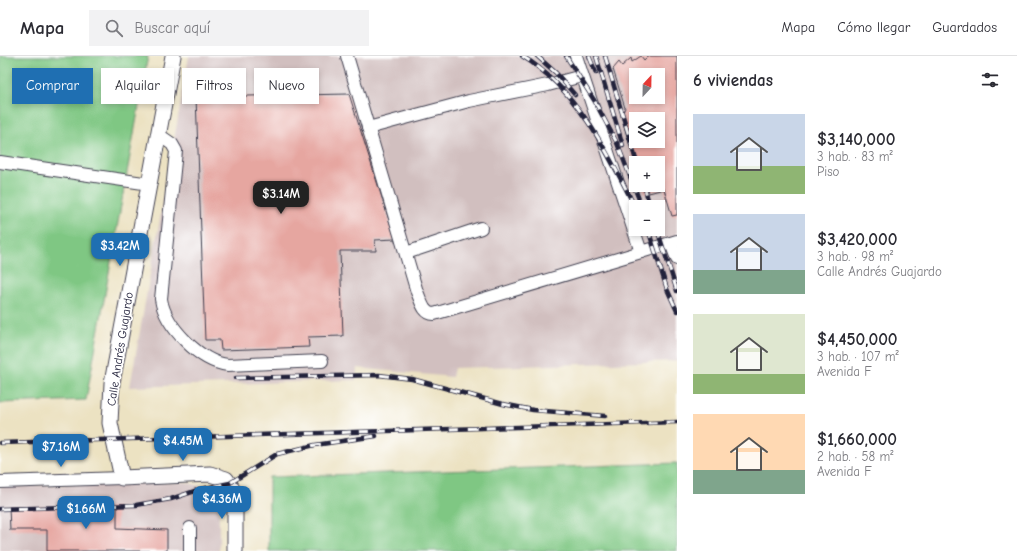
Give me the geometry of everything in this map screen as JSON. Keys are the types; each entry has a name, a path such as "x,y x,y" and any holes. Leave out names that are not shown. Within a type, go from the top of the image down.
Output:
{"main road":[{"name":"Calle Andrés Guajardo","path":"122,478 110,423 112,383 173,56"},
{"path":"122,478 210,474 222,477 230,483 235,498 235,551"}],"street":[{"path":"347,56 417,292 425,310 431,314 674,242 677,259"},
{"path":"576,56 641,252"},
{"path":"368,128 469,100 548,85 582,76"},
{"path":"159,135 172,144 176,151 161,299 166,316 186,342 199,353 214,362 228,365 322,361"},
{"path":"0,162 150,184"},
{"path":"406,253 482,228"},
{"path":"0,482 122,478"},
{"path":"190,528 190,551"}],"shaded area":[{"path":"189,56 677,56 677,361 454,368 452,377 357,368 356,380 130,387 182,95 182,104 246,104 246,68 187,68"},
{"path":"186,482 219,492 219,551 0,551 0,486"}],"green space":[{"path":"0,56 148,56 146,68 101,68 101,104 139,104 86,400 0,403"},
{"path":"677,463 677,551 269,551 269,477"}],"building":[{"path":"641,56 644,60 648,56 677,56 677,215 672,216 665,192 665,156 633,156 631,148 665,148 665,112 629,112 629,143 621,116 625,108 613,69 619,62 622,66 631,58 632,62"},
{"path":"349,94 395,239 375,240 376,251 340,251 343,336 308,337 309,347 221,350 220,340 205,340 196,104 246,104 246,96 254,96 254,104 319,104 319,95"},
{"path":"9,507 117,507 117,528 167,530 167,551 47,551 47,530 10,530"}],"railway":[{"path":"522,56 542,70 560,86 590,124 631,200"},
{"path":"537,56 556,73 575,95"},
{"path":"566,56 594,100 617,143 639,200"},
{"path":"589,56 596,73"},
{"path":"596,56 623,146"},
{"path":"605,56 635,156"},
{"path":"646,192 648,200"},
{"path":"650,236 667,289 677,311"},
{"path":"659,236 677,291"},
{"path":"236,378 379,375 412,379 503,404 533,410 605,416"},
{"path":"0,443 677,422"},
{"path":"0,509 136,505 171,499 201,489 230,483 277,454 315,445 376,436"}]}
